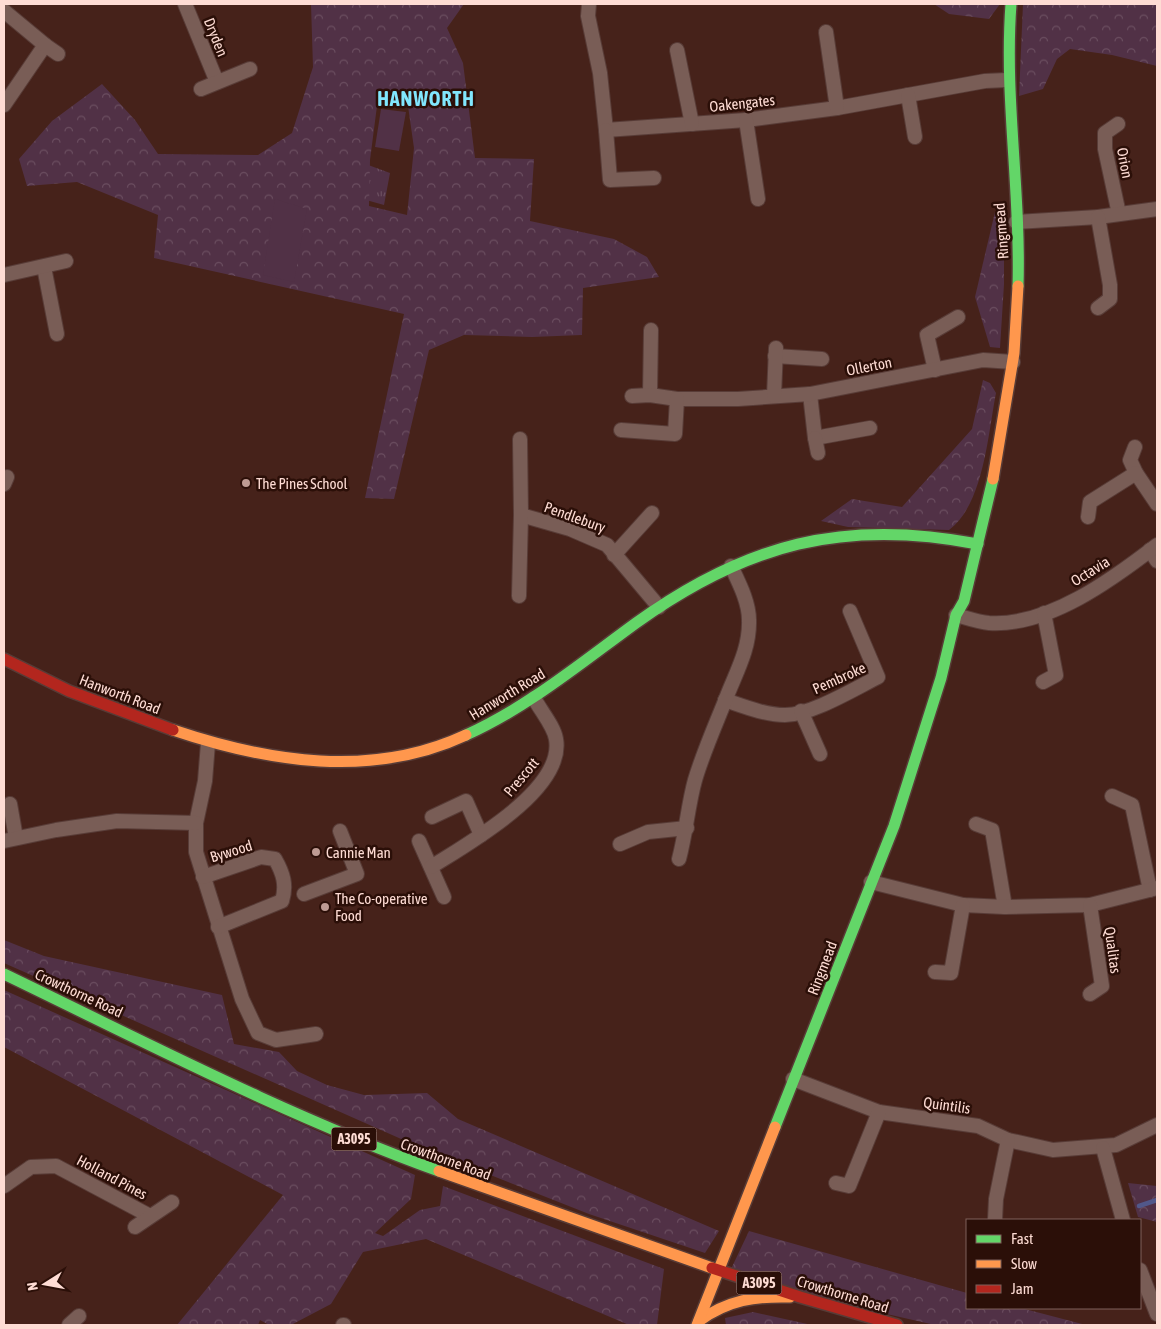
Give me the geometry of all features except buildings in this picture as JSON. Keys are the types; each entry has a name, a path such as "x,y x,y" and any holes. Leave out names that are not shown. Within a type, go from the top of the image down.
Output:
{"street":[{"name":"Dryden","path":"185,4 217,82"},
{"path":"589,4 588,16 604,96 610,180 654,178"},
{"name":"Ringmead","path":"698,1323 894,826 941,678 956,615 964,601 994,482 996,455 1013,362 1019,269 1007,80 1012,4"},
{"path":"4,11 58,54"},
{"path":"826,32 838,108"},
{"path":"4,105 45,44"},
{"path":"677,50 692,124"},
{"name":"Dryden","path":"201,89 250,69"},
{"name":"Oakengates","path":"606,130 746,120 838,108 985,81 1007,80"},
{"path":"908,95 915,137"},
{"path":"746,120 758,199"},
{"name":"Orion","path":"1118,124 1105,133 1105,149 1119,214"},
{"path":"1016,222 1098,217 1157,209"},
{"path":"1098,217 1110,285 1110,299 1098,308"},
{"path":"4,275 66,261"},
{"path":"44,267 57,334"},
{"path":"935,370 927,335 958,317"},
{"path":"650,395 651,330"},
{"path":"774,396 776,352 822,358"},
{"name":"Ollerton","path":"632,396 650,395 677,399 738,399 810,394 982,360 1013,362"},
{"path":"810,394 818,453"},
{"path":"621,430 676,434 677,399"},
{"path":"815,438 870,428"},
{"name":"Pendlebury","path":"519,596 520,438"},
{"path":"1136,447 1130,460 1136,473 1157,504"},
{"name":"Ringmead","path":"956,615 954,600 966,541 996,455"},
{"path":"1088,517 1090,502 1136,473"},
{"name":"Pendlebury","path":"614,555 652,513"},
{"name":"Pendlebury","path":"521,515 570,529 607,545 659,607"},
{"name":"Hanworth Road","path":"4,659 59,687 208,743 300,762 320,763 398,757 416,753 470,734 498,720 534,698 659,607 698,582 769,551 803,542 868,532 924,533 978,544"},
{"name":"Octavia","path":"956,615 990,623 1017,620 1044,613 1100,586 1155,552"},
{"path":"679,859 687,828 695,780 748,642 749,619 742,589 731,566"},
{"name":"Pembroke","path":"725,700 755,710 785,715 827,702 878,678 850,611"},
{"path":"1043,682 1056,675 1044,613"},
{"name":"Prescott","path":"431,866 480,835 519,807 550,771 555,754 556,738 534,698"},
{"name":"Pembroke","path":"802,711 820,754"},
{"name":"Bywood","path":"208,743 205,781 196,823 196,852 242,999 258,1033 276,1040 316,1034"},
{"path":"871,882 963,905 1005,907 1090,905 1154,889 1132,805 1112,796"},
{"path":"432,817 466,801 480,835"},
{"path":"10,804 10,840 56,830 117,821 196,823"},
{"path":"976,824 992,830 1005,907"},
{"path":"620,844 648,832 687,828"},
{"path":"304,894 357,874 340,831"},
{"path":"420,841 444,897"},
{"name":"Bywood","path":"203,877 261,857 275,859 282,872 286,890 282,901 218,927"},
{"path":"936,972 951,972 963,905"},
{"name":"Qualitas","path":"1090,905 1102,986 1090,994"},
{"name":"Crowthorne Road","path":"4,974 271,1103 344,1135 565,1219 800,1297 897,1325"},
{"name":"Quintilis","path":"793,1079 879,1112 978,1126 1008,1140 1053,1150 1103,1148 1116,1145 1157,1126"},
{"path":"836,1183 849,1186 879,1112"},
{"path":"995,1219 996,1199 1008,1140"},
{"path":"1103,1148 1123,1219"},
{"name":"Holland Pines","path":"4,1186 31,1167 56,1166 150,1216"},
{"name":"Holland Pines","path":"135,1227 172,1202"},
{"path":"1141,1273 1157,1314"},
{"path":"698,1323 718,1306 733,1300 751,1297 800,1297"}],"green space":[{"path":"311,4 464,4 447,28 463,63 475,158 534,159 530,221 614,239 647,257 659,277 583,288 582,335 532,337 464,335 429,350 394,499 365,498 404,314 154,258 158,215 77,182 27,186 19,159 52,121 102,84 135,120 158,154 258,155 292,133 313,67","holes":["406,92 414,148 407,215 369,206 370,160 378,98"]},
{"path":"934,4 1000,4 989,19 949,14"},
{"path":"1023,4 1157,5 1157,66 1112,55 1070,49 1057,59 1043,89 1019,96"},
{"path":"381,109 406,112 399,151 375,147"},
{"path":"360,162 390,173 384,205 359,198"},
{"path":"275,199 307,209 294,282 263,275"},
{"path":"995,212 1004,214 1004,284 1000,348 990,347 975,297"},
{"path":"983,380 990,383 996,393 983,467 970,503 961,518 949,530 848,527 821,521 852,499 902,507 972,429"},
{"path":"4,940 44,956 222,995 234,1044 279,1052 297,1071 327,1085 364,1095 427,1093 458,1119 719,1231 705,1253 589,1214 417,1146 4,963"},
{"path":"4,990 415,1175 411,1199 375,1233 383,1236 420,1210 440,1206 443,1186 664,1269 657,1325 629,1325 426,1239 363,1252 331,1304 291,1325 269,1325 260,1320 258,1325 177,1325 283,1195 4,1047"},
{"path":"1128,1183 1157,1186 1157,1222 1138,1217"},
{"path":"749,1231 966,1293 966,1309 1025,1309 1086,1325 935,1325 843,1304 731,1269"},
{"path":"753,1312 812,1325 726,1325 725,1318"}],"waterway":[{"path":"1139,1206 1157,1200"}],"traffic: fast":[{"path":"1011,4 1009,39 1017,215 1018,286"},
{"path":"775,1127 894,826 941,678 956,615 964,601 993,479"},
{"path":"466,735 533,698 636,623 677,596 717,574 757,556 798,544 840,537 884,534 929,537 978,544"},
{"path":"4,974 273,1103 383,1150 439,1171"}],"traffic: slow":[{"path":"993,479 1014,353 1018,286"},
{"path":"173,730 246,750 320,761 357,761 394,757 430,749 466,735"},
{"path":"697,1325 775,1127"},
{"path":"439,1171 712,1268"},
{"path":"699,1321 721,1308 742,1301 765,1297 790,1297"}],"traffic: jam":[{"path":"4,659 69,691 173,730"},
{"path":"712,1268 800,1297 897,1325"}],"place":[{"name":"The Pines School","path":"246,483"},
{"name":"Cannie Man","path":"316,852"},
{"name":"The Co-operative Food","path":"325,907"}],"district":[{"name":"HANWORTH","path":"426,98"}]}
